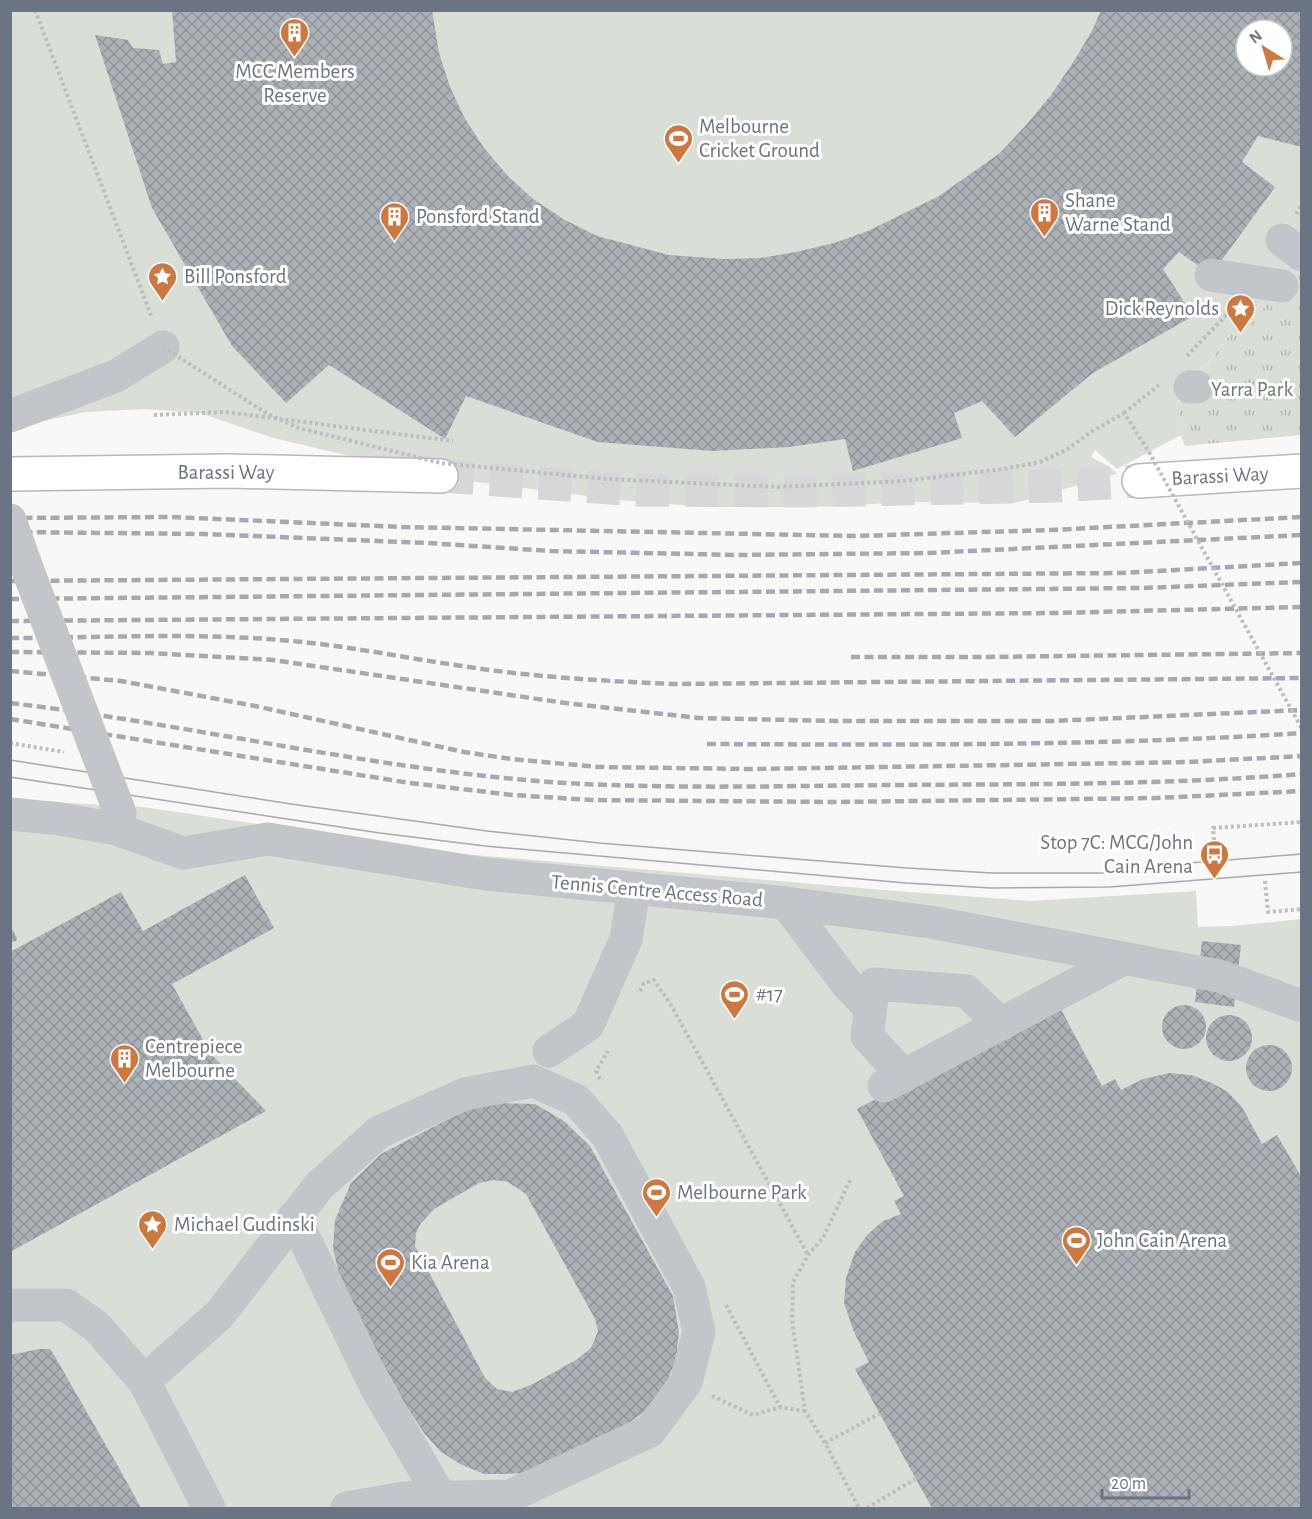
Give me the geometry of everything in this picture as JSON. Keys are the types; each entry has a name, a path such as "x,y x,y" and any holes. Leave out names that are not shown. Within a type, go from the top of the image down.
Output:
{"main road":[{"name":"Barassi Way","path":"10,474 228,471 441,476"},
{"name":"Barassi Way","path":"1139,481 1302,471"}],"street":[{"path":"1211,275 1282,286"},
{"path":"10,416 116,376 163,346"},
{"path":"10,520 125,824"},
{"name":"Tennis Centre Access Road","path":"10,814 61,819 116,829 183,853 268,839 485,874 786,903 930,922 1220,976 1302,1006"},
{"path":"549,1052 588,1025 626,939 634,888"},
{"path":"786,903 847,984 870,1008"},
{"path":"1001,1024 966,991 874,984 867,1036 894,1081 1001,1024 1123,959"},
{"path":"144,1381 219,1315 319,1186 380,1132 465,1094 533,1081 576,1100 607,1135 689,1287 699,1332 686,1382 650,1431 510,1496 405,1498 347,1509"},
{"path":"294,1217 376,1387 441,1498"},
{"path":"10,1305 66,1305 97,1327 144,1381 209,1509"}],"path":[{"path":"35,10 163,346 266,413 299,428 441,463 607,479 777,487 903,481 1003,469 1040,462 1066,450 1090,432 1124,413 1183,386 1302,386"},
{"path":"154,415 225,412 453,441"},
{"path":"1124,413 1149,452 1302,729"},
{"path":"10,744 100,758"},
{"path":"1215,852 1213,828 1302,822"},
{"path":"1265,881 1268,912 1302,909"},
{"path":"639,993 644,983 654,980 671,1005 808,1255"},
{"path":"602,1082 596,1071 612,1042"},
{"path":"850,1180 823,1238 808,1255 793,1282 792,1320 805,1411 825,1443 859,1509"},
{"path":"723,1299 780,1407"},
{"path":"705,1392 753,1415 780,1407 805,1411"},
{"path":"825,1443 879,1414"},
{"path":"867,1509 915,1479"}],"green space":[{"name":"Melbourne Cricket Ground","path":"10,11 1301,11 1301,260 1239,340 1232,332 1177,403 1181,435 1117,469 1095,450 1091,457 1110,467 1117,474 1015,503 907,502 817,507 706,507 619,500 437,477 270,437 200,413 145,409 86,412 11,428"},
{"name":"Yarra Park","path":"1301,260 1301,435 1185,446 1181,435 1177,404 1232,332 1239,339"},
{"name":"Melbourne Park","path":"10,800 143,807 452,853 883,890 1030,901 1196,891 1198,927 1301,919 1301,1508 11,1508"}],"building":[{"path":"172,10 432,10 439,53 450,87 464,117 484,148 508,176 533,199 565,220 597,236 669,255 724,259 761,258 796,252 834,243 868,231 939,196 1000,153 1027,124 1051,95 1072,64 1092,31 1101,10 1302,10 1302,147 1258,136 1242,162 1275,187 1211,275 1179,252 1163,269 1193,316 1093,373 1015,437 982,401 954,413 962,438 853,471 845,439 789,447 712,451 598,442 466,396 445,439 329,365 286,403 232,346 152,208 95,35 128,40 133,48 159,50 163,64 176,62"},
{"name":"Centrepiece Melbourne","path":"245,875 274,928 172,984 211,1054 266,1111 10,1252 10,952 121,892 143,931"},
{"path":"10,925 17,938 16,941 10,943"},
{"path":"1202,941 1241,945 1234,1007 1195,1002"},
{"name":"John Cain Arena","path":"1057,1002 1102,1086 1115,1079 1121,1090 1143,1079 1169,1073 1191,1075 1212,1083 1228,1092 1242,1107 1262,1144 1277,1135 1302,1178 1302,1508 932,1508 855,1369 869,1362 854,1332 844,1303 846,1278 855,1252 868,1234 883,1221 901,1214 894,1201 904,1196 857,1109"},
{"path":"1184,1005 1199,1012 1206,1027 1199,1042 1184,1049 1169,1042 1162,1027 1169,1012"},
{"path":"1229,1015 1245,1022 1252,1038 1245,1054 1229,1061 1213,1054 1206,1038 1213,1022"},
{"path":"1269,1045 1285,1052 1292,1068 1285,1084 1269,1091 1253,1084 1246,1068 1253,1052"},
{"name":"Kia Arena","path":"497,1103 535,1104 564,1121 590,1146 673,1296 679,1333 676,1359 666,1384 644,1412 623,1427 528,1473 484,1474 460,1464 440,1451 424,1433 405,1404 370,1340 340,1278 333,1248 335,1220 351,1183 381,1154 464,1111","holes":["494,1180 508,1182 526,1194 595,1319 598,1331 591,1348 576,1360 531,1385 512,1392 497,1389 485,1378 415,1246 416,1233 421,1223 434,1209 479,1183"]},
{"path":"50,1349 54,1355 141,1508 10,1508 10,1355"}],"tunnel":[{"path":"441,476 638,490 804,491 1060,486 1139,481"}],"tram line":[{"path":"10,760 291,804 487,831 599,843 907,868 992,873 1110,873 1189,863 1302,854"},
{"path":"10,777 380,833 485,846 906,883 991,888 1110,887 1302,872"}],"railway":[{"path":"10,518 171,517 403,527 855,536 1051,530 1302,517"},
{"path":"10,532 204,534 428,543 551,551 737,555 929,553 1302,535"},
{"path":"10,581 1121,573 1302,563"},
{"path":"10,599 1141,588 1302,582"},
{"path":"10,621 1055,613 1302,607"},
{"path":"10,638 186,636 257,638 335,646 515,673 674,684 1302,678"},
{"path":"10,652 150,653 273,660 565,703 698,718 837,721 1052,721 1302,710"},
{"path":"851,657 1302,653"},
{"path":"10,671 121,681 255,706 464,752 598,767 753,769 1010,765 1188,762 1302,756"},
{"path":"10,703 80,712 426,769 565,783 728,787 1045,784 1251,778 1302,774"},
{"path":"10,719 410,783 513,795 591,800 835,802 1157,798 1302,791"},
{"path":"707,744 1079,742 1302,733"}],"place":[{"name":"MCC Members Reserve","path":"295,58"},
{"name":"Melbourne Cricket Ground","path":"678,164"},
{"name":"Shane Warne Stand","path":"1044,238"},
{"name":"Ponsford Stand","path":"395,242"},
{"name":"Bill Ponsford","path":"163,302"},
{"name":"Dick Reynolds","path":"1240,334"},
{"name":"Stop 7C: MCG/John Cain Arena","path":"1214,880"},
{"name":"#17","path":"735,1020"},
{"name":"Centrepiece Melbourne","path":"124,1084"},
{"name":"Melbourne Park","path":"656,1218"},
{"name":"Michael Gudinski","path":"153,1250"},
{"name":"John Cain Arena","path":"1076,1266"},
{"name":"Kia Arena","path":"390,1288"}]}
